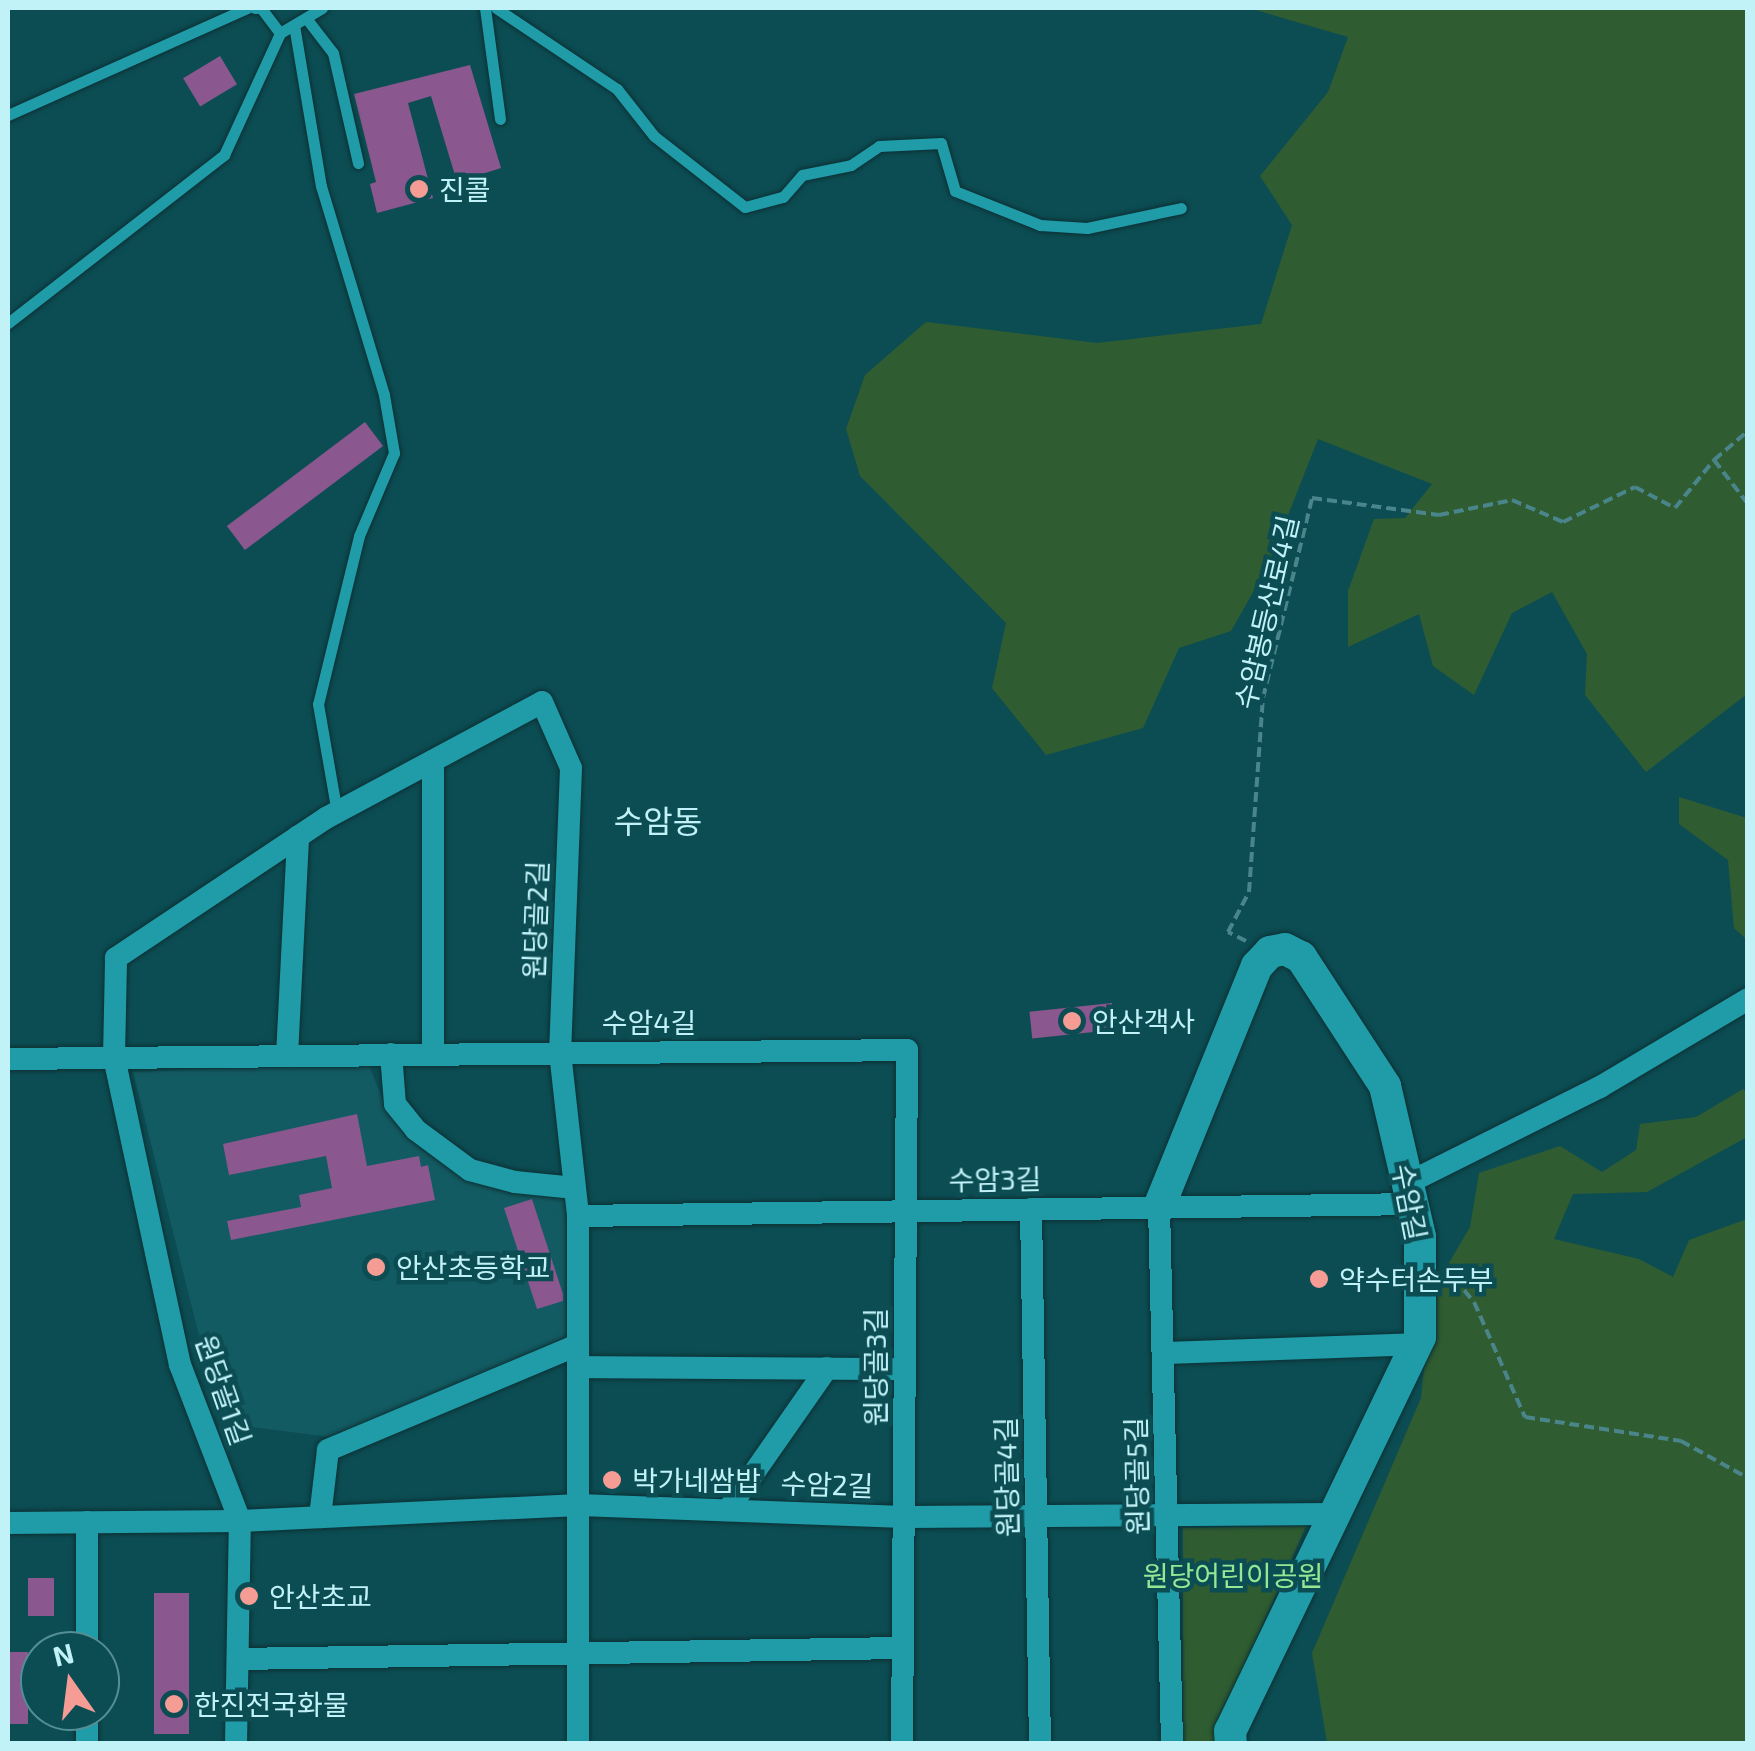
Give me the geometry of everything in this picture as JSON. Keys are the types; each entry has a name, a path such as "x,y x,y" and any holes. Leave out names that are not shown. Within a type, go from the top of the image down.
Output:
{"street":[{"name":"원당골2길","path":"114,1058 116,958 337,812 542,702 571,768 560,1052 578,1216 578,1744"},
{"path":"432,1054 433,760"},
{"path":"287,1056 298,836"},
{"name":"수암길","path":"1232,1744 1230,1731 1417,1344 1420,1236 1385,1086 1301,957 1285,949 1270,952"},
{"path":"1160,1207 1257,966 1270,952"},
{"path":"1410,1193 1748,999"},
{"name":"수암4길","path":"8,1059 907,1050"},
{"name":"원당골3길","path":"902,1744 907,1050"},
{"path":"391,1054 395,1104 416,1130 470,1170 514,1182 574,1188"},
{"name":"원당골1길","path":"114,1058 180,1365 240,1521 236,1744"},
{"name":"수암3길","path":"578,1216 1160,1207 1410,1193"},
{"name":"원당골5길","path":"1160,1207 1172,1744"},
{"name":"원당골4길","path":"1032,1208 1040,1744"},
{"path":"1163,1353 1417,1344"},
{"path":"320,1517 328,1450 578,1356 905,1369"},
{"path":"728,1510 827,1368"},
{"name":"수암2길","path":"8,1524 240,1521 579,1505 904,1517 1332,1514"},
{"path":"87,1631 88,1522"},
{"path":"238,1659 902,1648"}],"lane":[{"path":"8,115 248,8"},
{"path":"255,8 261,8 280,33"},
{"path":"8,323 224,155 280,33 322,8"},
{"path":"486,8 500,119"},
{"path":"496,8 618,89 654,136 745,207 783,198 802,175 851,166 879,146 942,143 954,191 1040,225 1087,228 1181,208"},
{"path":"306,18 332,53 358,163"},
{"path":"294,25 321,186 384,395 394,453 359,536 318,704 337,812"}],"path":[{"name":"수암봉등산로4길","path":"1270,952 1228,932 1249,892 1263,698 1312,498 1439,516 1512,500 1563,522 1635,487 1675,508 1714,460 1748,432"},
{"path":"1714,460 1748,504"},
{"path":"1420,1236 1474,1302 1524,1418 1681,1441 1748,1478"}],"shaded area":[{"name":"안산초등학교","path":"368,1063 387,1110 441,1160 568,1197 573,1337 330,1437 221,1423 133,1072"}],"green space":[{"path":"1249,8 1747,8 1747,694 1646,772 1585,695 1587,654 1552,592 1512,613 1474,695 1433,666 1419,614 1348,647 1348,591 1374,519 1405,518 1432,484 1318,439 1268,566 1231,631 1179,648 1143,728 1046,755 992,688 1006,623 860,476 846,429 865,375 926,322 1097,343 1261,324 1292,225 1260,176 1328,92 1348,37"},
{"path":"1679,797 1747,818 1747,940 1734,928 1728,860 1679,824"},
{"path":"1743,1089 1747,1093 1747,1137 1647,1192 1573,1194 1554,1239 1639,1259 1673,1277 1689,1240 1747,1219 1747,1743 1327,1743 1312,1653 1421,1398 1432,1292 1470,1227 1479,1173 1560,1146 1602,1172 1636,1150 1640,1124 1696,1117"},
{"name":"원당어린이공원","path":"1306,1526 1219,1723 1219,1743 1183,1744 1183,1528"}],"building":[{"path":"220,56 237,84 200,106 183,78"},
{"path":"470,65 501,168 457,182 431,96 408,103 433,198 377,213 370,184 376,182 354,94"},
{"path":"365,422 383,446 245,550 227,526"},
{"name":"안산객사","path":"1112,1003 1115,1030 1032,1039 1029,1012"},
{"path":"357,1114 367,1166 419,1156 421,1167 428,1165 435,1200 231,1240 227,1221 301,1207 299,1195 332,1188 326,1156 229,1175 223,1144"},
{"path":"532,1199 563,1294 563,1301 537,1309 504,1208"},
{"path":"28,1578 54,1578 54,1616 28,1616"},
{"path":"154,1593 189,1593 189,1734 154,1734"},
{"path":"8,1652 20,1652 20,1724 8,1724"}],"place":[{"name":"진콜","path":"419,189"},
{"name":"안산객사","path":"1072,1021"},
{"name":"안산초등학교","path":"376,1267"},
{"name":"약수터손두부","path":"1319,1279"},
{"name":"박가네쌈밥","path":"612,1480"},
{"name":"안산초교","path":"249,1596"},
{"name":"한진전국화물","path":"174,1704"}],"district":[{"name":"수암동","path":"658,820"}]}
